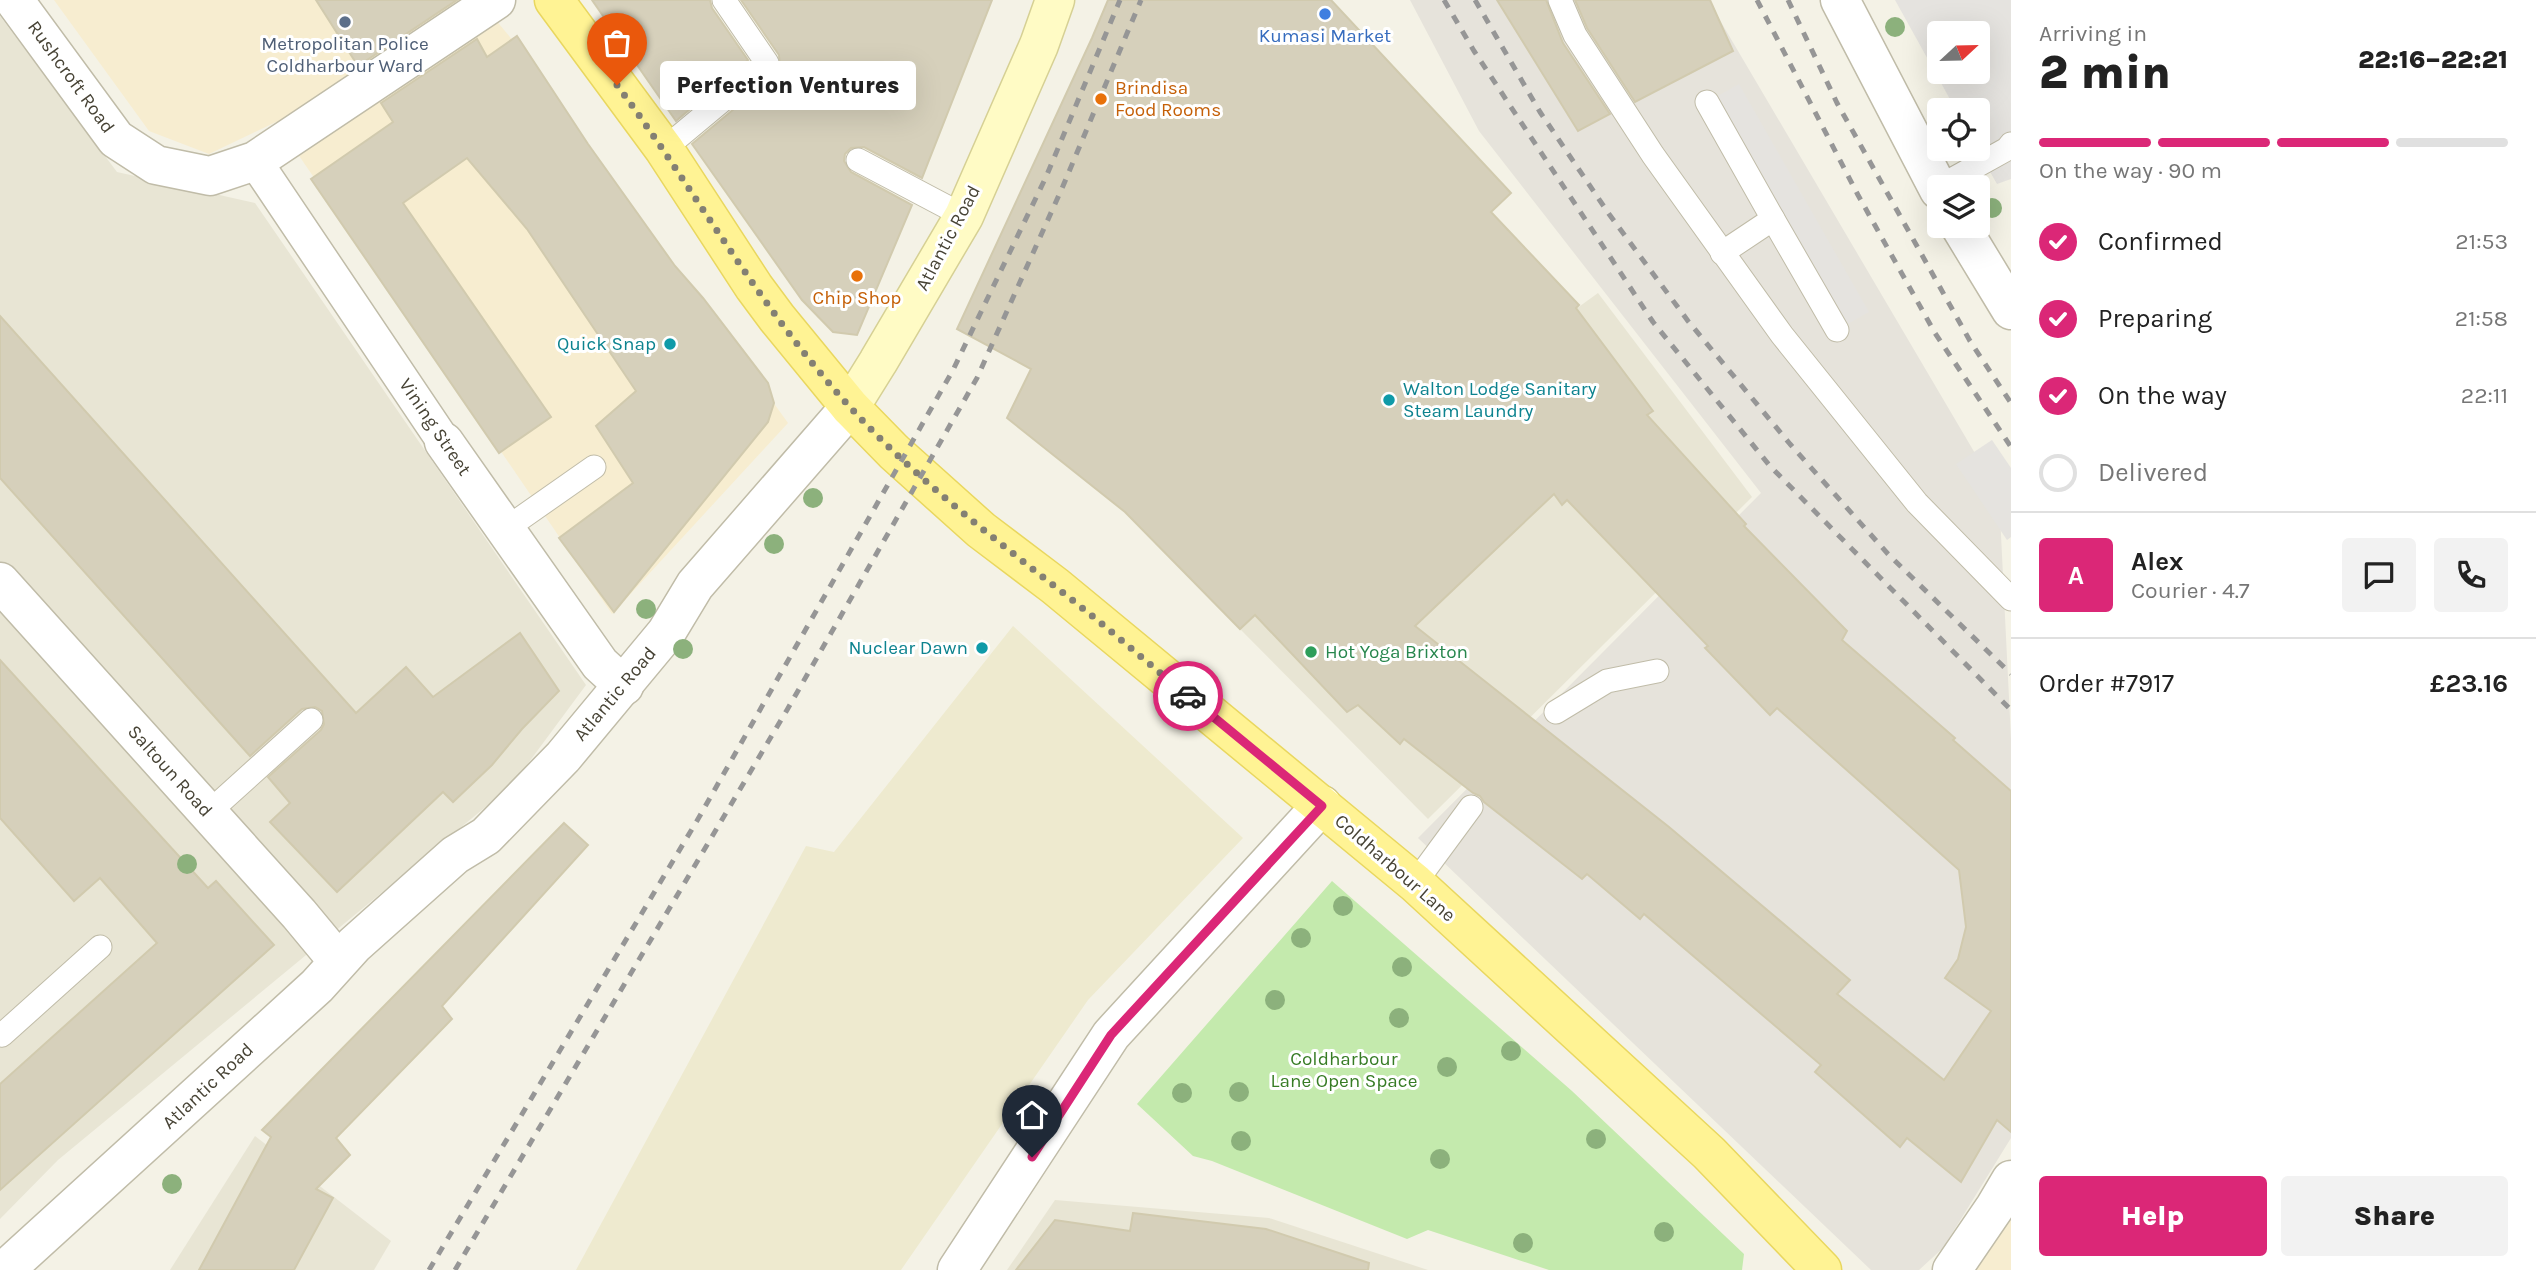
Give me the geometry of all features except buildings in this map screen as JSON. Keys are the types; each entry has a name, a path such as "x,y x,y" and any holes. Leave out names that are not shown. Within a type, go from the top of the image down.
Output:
{"main road":[{"name":"Coldharbour Lane","path":"554,0 668,155 754,287 850,407 894,452 981,530 1055,586 1415,883 1709,1153 1822,1270"},
{"name":"Atlantic Road","path":"850,407 964,216 1055,0"}],"street":[{"name":"Rushcroft Road","path":"14,0 116,139 156,165 210,176 255,161 496,0"},
{"path":"1840,0 1931,175"},
{"name":"Vining Street","path":"255,161 504,530 600,664 624,686"},
{"path":"1967,238 2011,310"},
{"name":"Atlantic Road","path":"6,1259 317,986 338,961 455,855 486,836 563,757 624,686 666,633 695,585 850,407"},
{"name":"Saltoun Road","path":"0,582 338,961"},
{"path":"957,1270 1111,1035 1322,806"},
{"path":"1952,1270 2011,1180"}],"lane":[{"path":"668,155 767,63 724,0"},
{"path":"1560,0 1583,46 1653,155 1782,335 1917,503 2011,599"},
{"path":"668,155 774,74"},
{"path":"1707,102 1837,330"},
{"path":"1962,175 2011,144"},
{"path":"858,160 964,216"},
{"path":"1722,253 1773,219"},
{"path":"504,530 594,467"},
{"path":"1556,712 1607,681 1657,671"},
{"path":"208,813 311,720"},
{"path":"1415,883 1471,807"},
{"path":"0,1034 100,947"}],"shaded area":[{"path":"54,0 479,0 520,49 788,423 612,614 276,122 209,154 149,131"},
{"path":"1410,0 1708,0 1999,494 2011,739 2011,1138 1943,1248 1919,1270 1871,1270 1418,838 1761,493 1479,131"},
{"path":"1895,0 2011,0 2011,179 1997,184 1984,161 1990,161 1990,98 1949,98 1942,84 1990,84 1990,21 1927,21 1927,58"},
{"path":"0,16 117,172 255,203 586,685 512,785 58,1160 0,1219"},
{"path":"1739,84 1869,312 1837,330 1707,102"},
{"path":"1598,293 1752,497 1428,819 1240,629 1569,314"},
{"path":"1992,440 2011,468 2011,537 2007,540 1956,464"},
{"path":"1013,626 1243,838 1088,1000 901,1270 576,1270 806,846 834,852"},
{"path":"255,1136 391,1241 374,1270 170,1270"},
{"path":"1055,1200 1269,1218 1428,1270 1007,1270"},
{"path":"2011,1210 2011,1270 1974,1270"}],"green space":[{"name":"Coldharbour Lane Open Space","path":"1332,881 1572,1091 1744,1254 1742,1270 1549,1270 1428,1230 1407,1239 1212,1161 1193,1156 1137,1104"}],"railway":[{"path":"429,1270 698,819 953,370 1046,177 1120,0"},
{"path":"455,1270 787,710 977,378 1063,186 1141,0"},
{"path":"1444,0 1474,51 1653,322 1770,466 2011,710"},
{"path":"1475,0 1540,112 1609,214 1688,321 1790,444 1888,554 2011,674"},
{"path":"1757,0 1858,195 1935,333 2011,447"},
{"path":"1788,0 1837,103 1970,341 2011,403"}],"way so far":[{"path":"617,85 672,161 754,287 850,407 894,452 981,530 1055,586 1188,696"}],"place":[{"name":"Kumasi Market","path":"1325,14"},
{"name":"Metropolitan Police Coldharbour Ward","path":"345,22"},
{"name":"Perfection Ventures","path":"617,85"},
{"name":"Brindisa Food Rooms","path":"1101,99"},
{"name":"Chip Shop","path":"857,276"},
{"name":"Quick Snap","path":"670,344"},
{"name":"Walton Lodge Sanitary Steam Laundry","path":"1389,400"},
{"name":"Nuclear Dawn","path":"982,648"},
{"name":"Hot Yoga Brixton","path":"1311,652"}],"route":[{"path":"1032,1157 1111,1035 1322,806 1188,696"}]}
